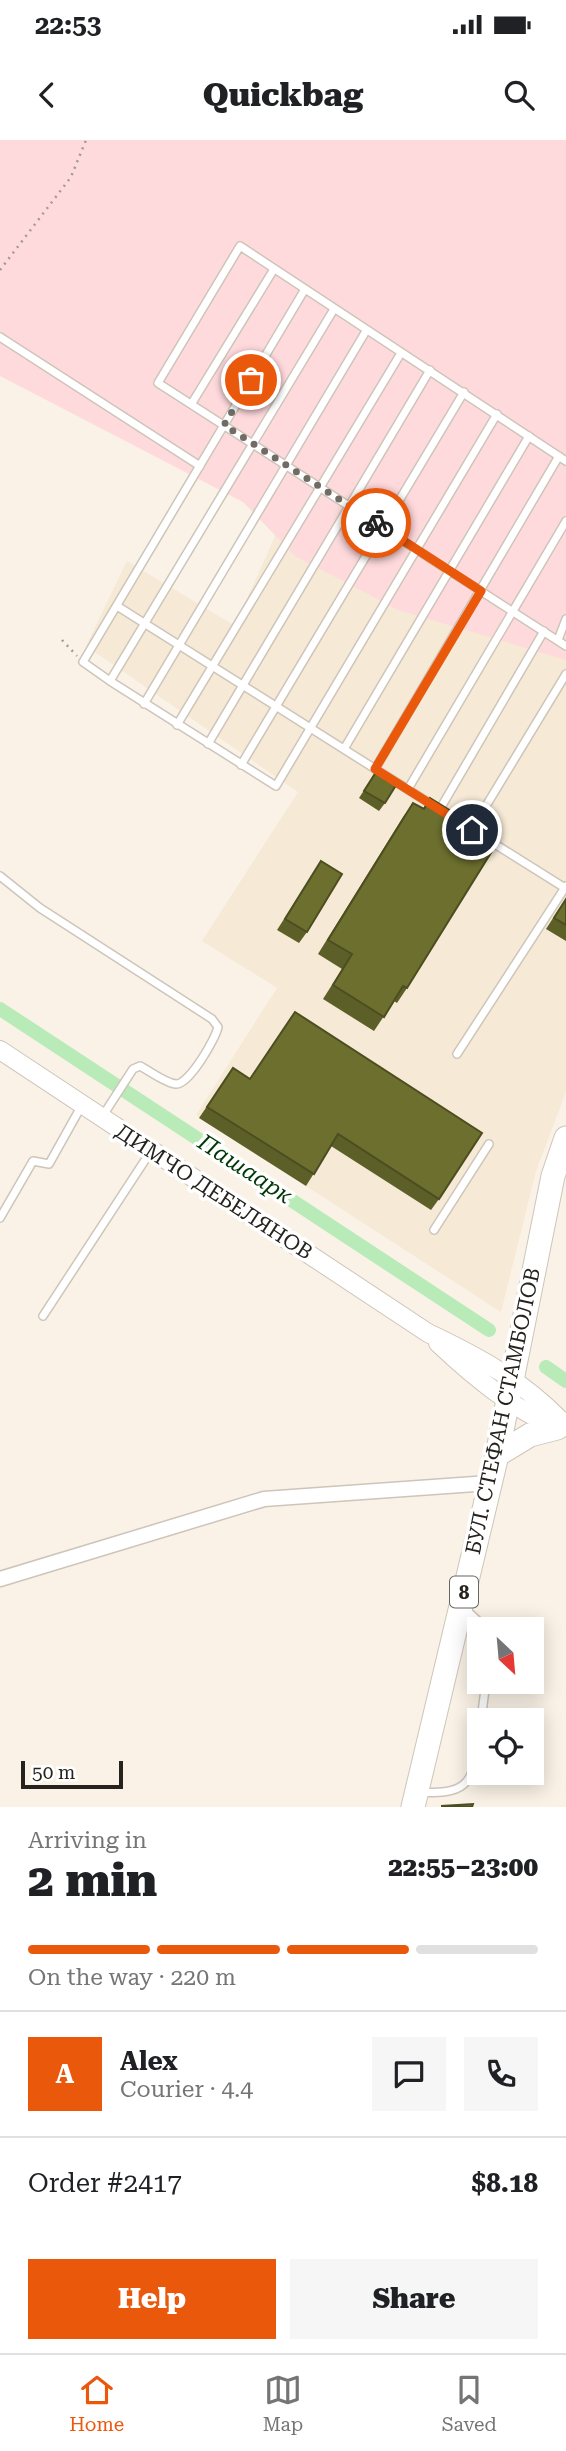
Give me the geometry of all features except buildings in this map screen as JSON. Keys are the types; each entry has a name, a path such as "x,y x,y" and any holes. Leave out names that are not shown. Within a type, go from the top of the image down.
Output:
{"main road":[{"name":"БУЛ. СТЕФАН СТАМБОЛОВ","path":"415,1800 496,1455 554,1176 566,1139"},
{"path":"496,1455 530,1435 563,1428"}],"street":[{"name":"ДИМЧО ДЕБЕЛЯНОВ","path":"0,1050 428,1333 473,1354 511,1377 530,1390 563,1428"},
{"name":"ДИМЧО ДЕБЕЛЯНОВ","path":"428,1333 470,1373 507,1400 563,1428"},
{"path":"0,1579 264,1499 489,1483"}],"lane":[{"path":"566,461 240,246 158,383 566,646"},
{"path":"192,403 274,269"},
{"path":"305,289 83,662 144,704 276,786 497,414"},
{"path":"110,681 334,309"},
{"path":"144,704 366,331"},
{"path":"0,337 200,466"},
{"path":"177,725 401,353"},
{"path":"208,744 430,370"},
{"path":"241,765 464,392"},
{"path":"344,749 529,436"},
{"path":"375,769 559,456"},
{"path":"408,789 566,521"},
{"path":"117,606 565,887 457,1054"},
{"path":"558,640 566,619"},
{"path":"440,810 544,631"},
{"path":"472,830 566,674"},
{"path":"0,876 40,908 212,1019 218,1027 217,1035 182,1083 175,1084 140,1066 133,1069 102,1118"},
{"path":"0,1218 33,1161 49,1164 82,1105"},
{"path":"434,1230 489,1144"},
{"path":"43,1316 152,1151"},
{"path":"460,1605 474,1617"},
{"path":"415,1800 445,1794 467,1781"}],"path":[{"path":"0,270 71,177 86,140"},
{"path":"62,640 83,662"}],"shaded area":[{"path":"0,140 566,140 566,660 398,610 295,556 243,502 0,376"},
{"path":"284,516 566,573 566,1092 536,1171 501,1312 196,1115 277,988 202,941 298,792 86,646 127,561 235,626"}],"waterway":[{"name":"Пашаарк","path":"0,1009 489,1330"},
{"name":"Пашаарк","path":"546,1367 566,1381"}],"way so far":[{"path":"251,380 224,425 376,523"}],"route":[{"path":"376,523 481,591 375,769 472,830"}]}
